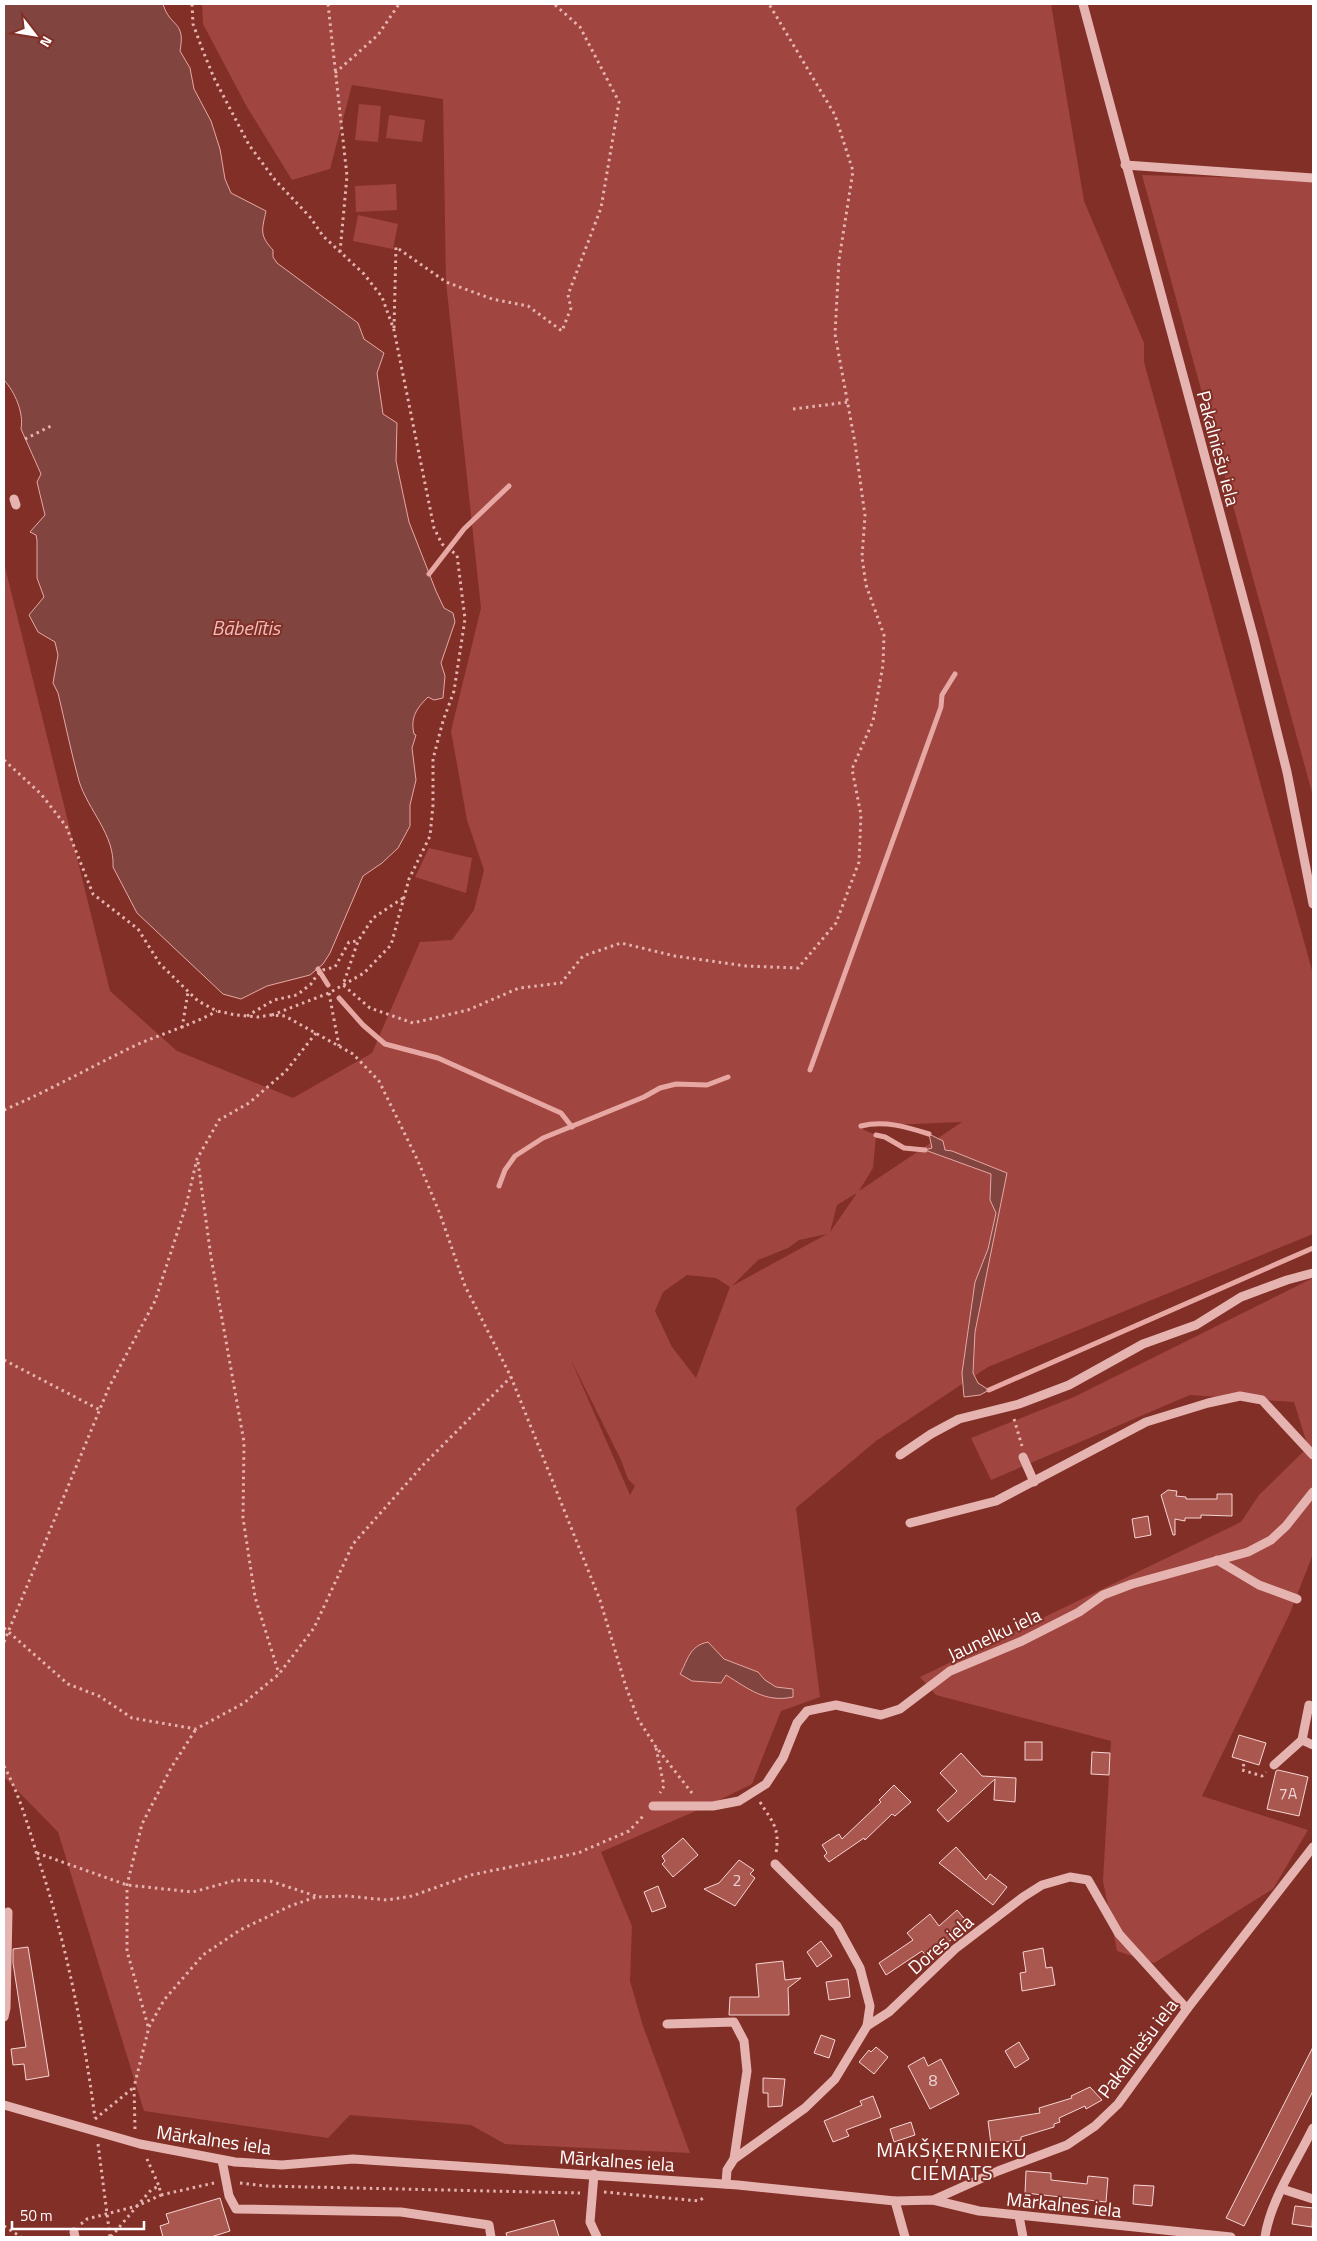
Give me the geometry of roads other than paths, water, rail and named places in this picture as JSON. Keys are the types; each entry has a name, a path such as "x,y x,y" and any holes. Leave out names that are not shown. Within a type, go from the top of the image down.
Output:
{"street":[{"name":"Pakalniešu iela","path":"1083,4 1256,649 1287,772 1313,904"},
{"path":"1125,166 1313,178"},
{"path":"900,1455 931,1434 959,1419 1009,1406 1068,1385 1143,1344 1196,1325 1241,1298 1287,1280 1313,1273"},
{"path":"910,1523 996,1501 1146,1422 1208,1403 1240,1396 1262,1400 1313,1454"},
{"path":"1024,1457 1034,1482"},
{"name":"Jaunelku iela","path":"653,1806 713,1806 739,1801 766,1784 783,1758 797,1723 807,1711 836,1705 881,1715 900,1709 950,1671 1022,1641 1079,1612 1104,1596 1132,1584 1248,1552 1270,1540 1286,1526 1313,1492"},
{"path":"1217,1560 1259,1585 1297,1598"},
{"path":"1274,1765 1302,1740 1309,1705 1313,1707"},
{"path":"1302,1740 1313,1745"},
{"name":"Pakalniešu iela","path":"933,2200 998,2171 1067,2145 1095,2126 1118,2104 1187,2009 1313,1847"},
{"path":"775,1864 837,1926 860,1968 870,2006 867,2026"},
{"name":"Dores iela","path":"734,2159 805,2108 835,2079 867,2026 889,2012 955,1949 1023,1896 1042,1885 1070,1877 1088,1880 1119,1934 1187,2009"},
{"path":"4,2017 6,2008 8,1912"},
{"path":"667,2024 734,2022 744,2041 747,2071 734,2159 727,2170 726,2184"},
{"name":"Mārkalnes iela","path":"4,2105 140,2144 222,2160 282,2165 352,2159 726,2184 895,2201 933,2200 979,2211 1019,2216 1231,2237"},
{"path":"1265,2237 1267,2225 1282,2188 1313,2128"},
{"path":"222,2160 229,2196 236,2209 402,2212 489,2225 491,2237"},
{"path":"594,2174 590,2222 597,2237"},
{"path":"1282,2188 1313,2199"},
{"path":"895,2201 905,2237"},
{"path":"1019,2216 1023,2237"}],"water":[{"name":"Bābelītis","path":"4,4 163,4 169,17 181,34 180,51 190,68 194,89 211,121 220,149 225,179 231,193 266,211 263,232 265,240 273,250 273,257 277,263 358,323 364,339 384,353 377,373 383,414 397,423 396,461 409,522 444,608 453,613 455,622 441,663 445,676 443,698 434,700 428,697 415,713 413,728 416,735 412,748 416,780 410,805 410,826 398,848 382,863 363,876 330,953 323,964 310,975 267,986 241,999 223,994 137,913 113,867 110,844 79,781 58,693 53,683 58,655 55,642 38,632 29,615 44,597 37,578 36,535 30,532 45,515 37,482 41,474 21,429 22,423 18,403 12,390 4,380"},
{"path":"929,1134 943,1141 945,1150 1007,1173 975,1332 973,1373 978,1383 989,1390 980,1395 964,1397 962,1373 975,1282 988,1249 996,1213 990,1200 991,1174 925,1150 932,1148"},
{"path":"708,1642 724,1659 758,1672 765,1680 776,1687 793,1689 793,1697 774,1698 758,1694 726,1675 721,1683 692,1681 680,1674 693,1650"}],"waterway":[{"path":"429,574 464,529 509,486"},
{"path":"810,1070 941,707 942,695 955,674"},
{"path":"318,969 328,985"},
{"path":"339,998 363,1025 385,1044 438,1058 561,1113 572,1127"},
{"path":"499,1186 505,1170 515,1156 543,1138 644,1097 660,1088 676,1084 707,1085 728,1077"},
{"path":"861,1126 887,1124 929,1134"},
{"path":"876,1135 885,1137 904,1148 925,1150"},
{"path":"989,1390 1313,1248"}],"district":[{"name":"MAKŠĶERNIEKU CIEMATS","path":"952,2160"}]}
